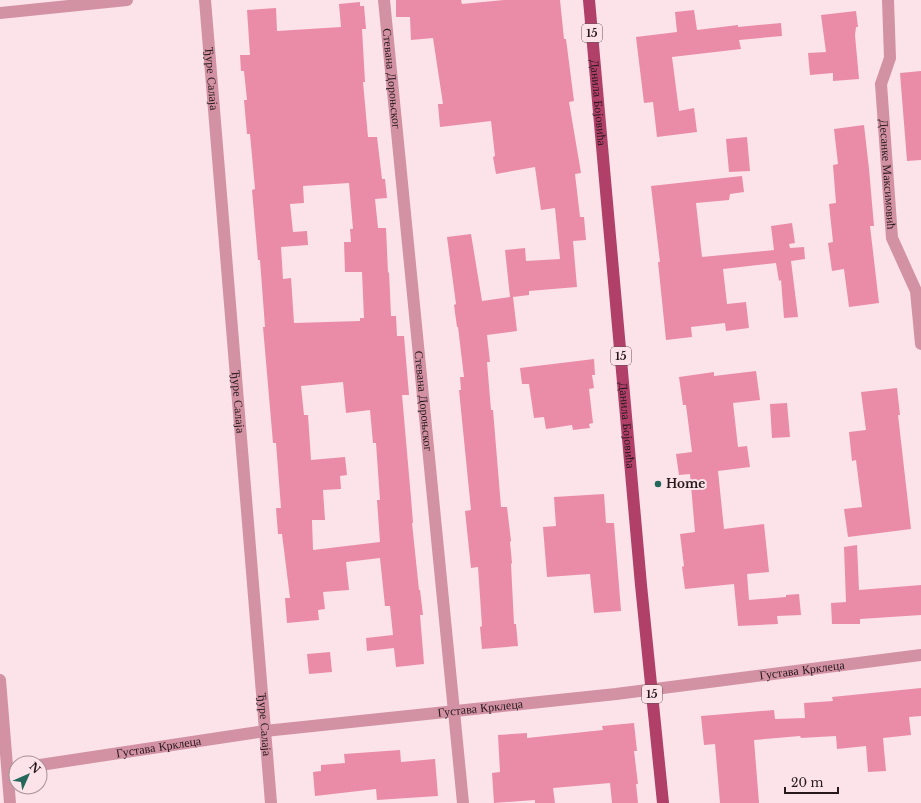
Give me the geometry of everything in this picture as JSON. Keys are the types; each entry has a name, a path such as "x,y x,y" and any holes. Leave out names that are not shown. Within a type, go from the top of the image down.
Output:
{"main road":[{"name":"Данила Бојовића","path":"590,0 641,585 663,803"}],"street":[{"path":"0,13 128,0"},
{"name":"Ђуре Салаја","path":"205,0 271,803"},
{"name":"Стевана Дороњског","path":"384,0 463,803"},
{"name":"Десанке Максимовић","path":"888,0 890,58 881,84 892,238 916,291 921,344"},
{"name":"Густава Крклеца","path":"48,764 265,731 652,690 921,655"},
{"path":"0,680 8,770"}],"building":[{"path":"396,0 461,0 462,4 504,0 560,0 564,39 566,39 574,101 569,102 581,173 575,174 580,217 584,217 586,240 573,241 577,287 529,291 529,295 513,297 517,331 487,335 490,362 487,362 491,410 493,410 501,507 507,507 511,541 514,624 516,624 518,646 482,649 478,567 471,568 465,511 471,510 459,390 461,390 460,377 464,377 454,305 456,304 447,237 471,234 482,301 510,297 505,250 525,248 526,261 560,259 555,208 541,210 535,167 496,174 493,157 495,156 491,121 440,127 438,104 443,104 433,38 411,40 410,17 396,17"},
{"path":"360,2 360,6 364,6 366,29 362,29 365,82 363,82 368,137 377,137 382,179 385,179 387,198 375,199 378,228 386,228 391,316 396,316 397,336 404,336 409,395 402,395 412,523 423,615 420,615 424,664 396,667 394,648 367,651 366,638 393,635 390,606 385,606 380,558 346,562 349,590 323,592 325,609 318,610 319,620 287,623 285,598 290,598 282,534 278,534 276,508 281,508 276,443 273,443 263,327 265,327 260,260 258,260 252,190 255,189 250,134 247,134 244,100 247,100 244,71 241,71 240,55 250,55 247,10 276,8 277,31 341,27 339,4","holes":["349,183 353,229 350,229 351,242 344,242 345,272 362,272 364,318 360,318 360,321 294,323 291,278 283,279 281,247 308,245 307,231 293,232 290,204 304,203 303,186","343,382 346,413 370,410 373,443 376,443 380,500 377,500 380,542 313,550 312,520 325,520 323,490 341,489 340,476 347,475 345,457 311,460 308,415 304,415 301,386"]},
{"path":"694,10 697,30 738,25 738,27 781,23 782,36 739,40 741,49 672,57 679,111 694,108 697,132 657,137 653,102 644,103 636,37 677,32 675,12"},
{"path":"856,11 858,27 856,27 855,35 859,79 833,81 833,73 810,75 808,53 826,52 821,15"},
{"path":"921,71 921,160 907,161 900,73"},
{"path":"864,125 874,226 870,226 879,303 849,307 844,269 832,271 828,243 833,242 829,204 836,203 833,165 838,164 834,129"},
{"path":"747,137 750,171 729,172 726,139"},
{"path":"742,176 744,192 730,194 729,200 696,203 702,257 774,250 771,226 792,223 795,243 789,244 790,248 804,247 805,259 791,261 798,317 784,318 781,280 779,281 776,263 723,269 727,304 746,302 749,328 726,331 725,323 691,327 692,337 666,340 658,262 660,262 651,186"},
{"path":"594,359 595,375 592,375 594,388 589,389 593,423 589,424 590,428 573,430 572,425 546,429 544,417 534,418 529,384 522,384 520,368"},
{"path":"756,371 760,400 733,403 738,447 747,446 750,467 718,471 724,529 764,524 769,572 747,574 749,600 786,597 786,595 799,594 801,615 777,616 778,624 738,626 734,584 685,589 680,534 695,532 690,474 679,475 676,454 692,452 686,405 683,405 679,377 714,372 714,376"},
{"path":"897,388 900,415 898,415 911,529 848,537 844,509 862,507 856,460 852,461 849,432 866,430 861,392"},
{"path":"787,403 790,437 772,438 770,404"},
{"path":"604,494 606,523 614,523 621,611 594,613 590,574 547,577 543,527 556,526 554,497"},
{"path":"857,545 859,590 921,585 921,615 860,619 860,624 832,624 831,603 846,602 844,547"},
{"path":"330,652 332,672 309,674 307,654"},
{"path":"921,688 921,716 909,717 911,735 883,738 886,771 868,772 866,746 837,749 836,736 801,738 800,736 754,740 759,803 720,803 715,744 704,745 701,716 774,710 775,719 805,718 804,703 833,701 832,697"},
{"path":"634,723 637,751 634,751 638,784 636,784 638,803 612,803 610,783 553,788 555,803 535,803 535,800 494,803 492,773 500,772 498,735 527,733 527,738 603,730 602,726"},
{"path":"400,750 401,762 435,759 438,796 377,800 376,789 315,796 313,772 321,771 321,765 345,763 344,754"}],"place":[{"name":"Home","path":"658,484"}]}
